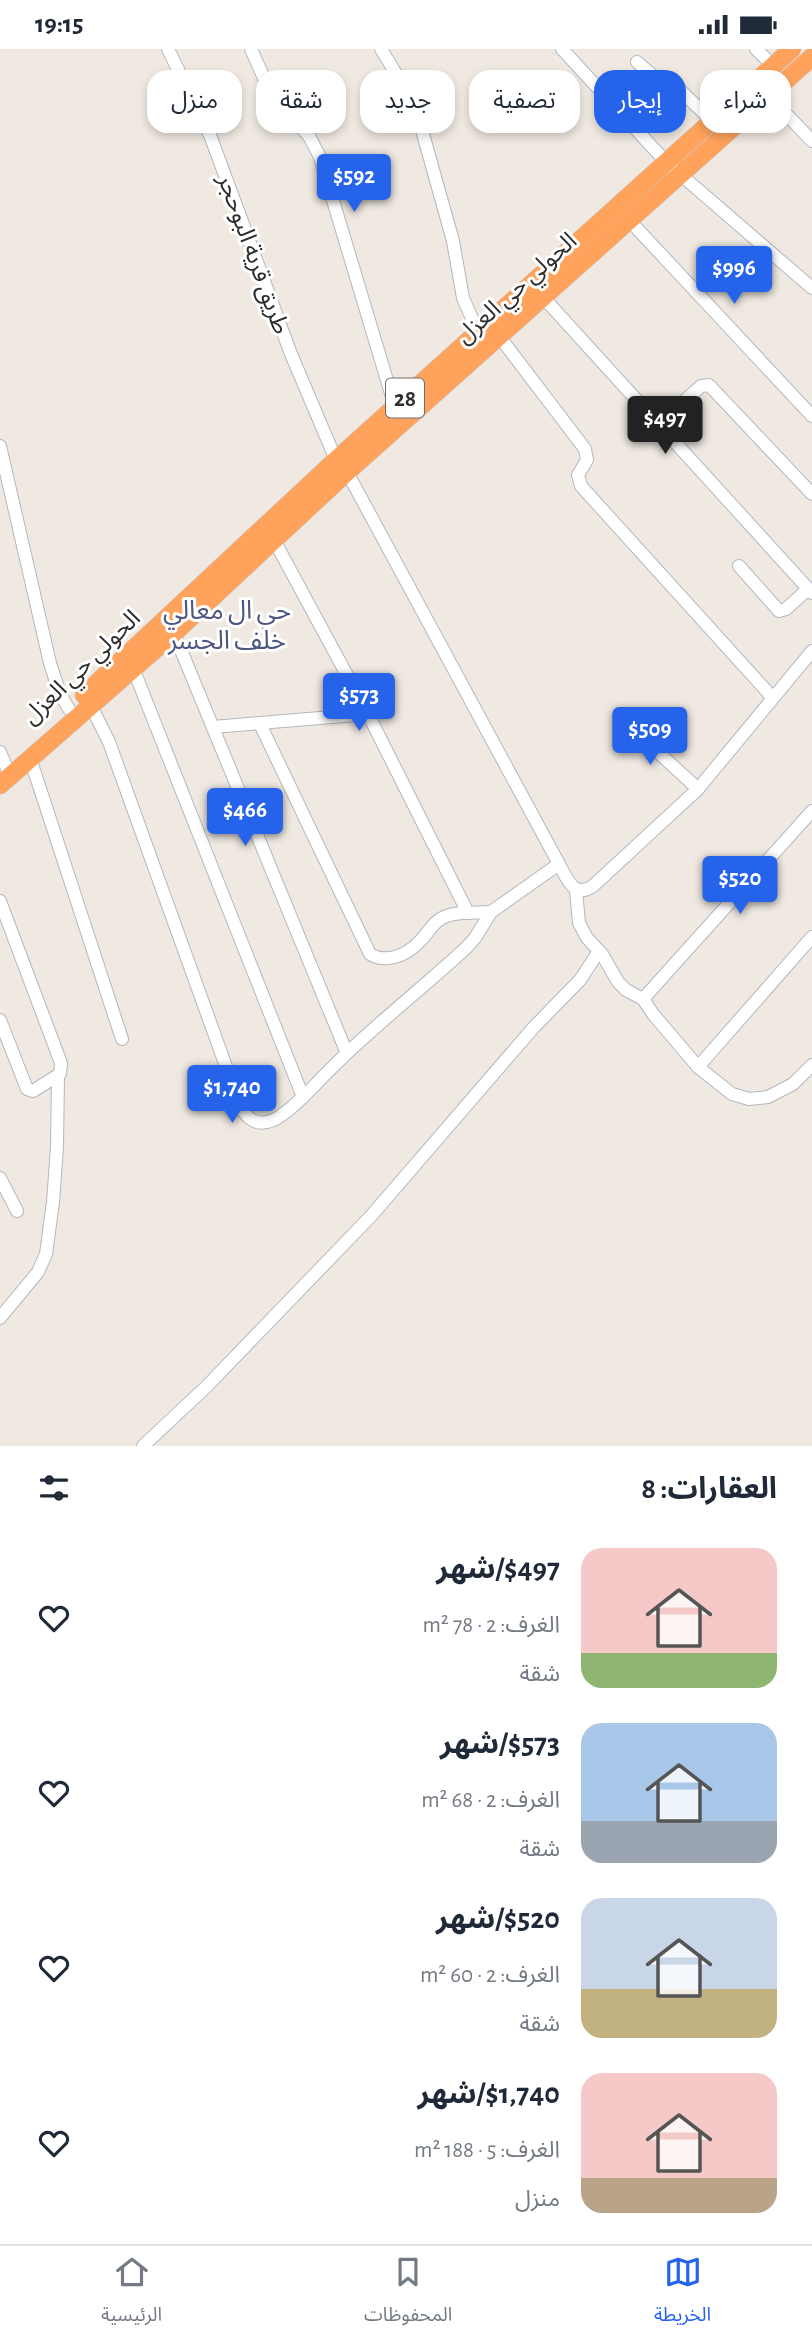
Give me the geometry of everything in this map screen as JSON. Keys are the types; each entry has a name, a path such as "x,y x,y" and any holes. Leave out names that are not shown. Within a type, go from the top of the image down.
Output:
{"highway":[{"name":"الحولي حي العزل","path":"769,70 792,49"},
{"name":"الحولي حي العزل","path":"791,76 812,57"},
{"name":"الحولي حي العزل","path":"30,758 38,742 69,709 341,466 499,336 629,221 702,133"},
{"name":"الحولي حي العزل","path":"30,758 174,633 274,540 395,407 478,332 673,168 719,133"},
{"name":"28","path":"3,781 30,758"}],"street":[{"name":"طريق قرية البوحجر","path":"168,49 210,135 291,354 341,466 571,887 576,890"},
{"path":"251,49 272,96 309,136 320,157 395,407"},
{"path":"381,49 418,116 453,241 463,298 478,332"},
{"path":"562,49 673,168 812,288"},
{"path":"756,49 773,66"},
{"path":"637,62 665,86 680,90 700,109"},
{"path":"791,120 812,141"},
{"path":"629,221 812,416"},
{"path":"543,297 810,591 786,609 779,611 739,566"},
{"path":"499,336 586,449 587,460 578,475 581,487 772,697"},
{"path":"659,424 701,386 709,385 812,494"},
{"path":"0,446 50,663 60,694 69,709"},
{"path":"274,540 368,714 468,913"},
{"path":"174,633 346,1051"},
{"path":"812,651 698,789 593,886 582,891 576,890 579,923 621,986 643,999 698,1067 732,1094 755,1099 768,1097 802,1077 812,1065"},
{"path":"133,668 303,1097"},
{"path":"90,704 109,742 241,1108 247,1117 257,1123 269,1122 303,1097 346,1051 466,948 491,912 559,864"},
{"path":"212,727 368,714"},
{"path":"623,720 698,789"},
{"path":"260,724 370,954 385,959 404,953 419,943 440,919 452,915 491,912"},
{"path":"0,752 3,781"},
{"path":"30,758 122,1039"},
{"path":"643,999 812,811"},
{"path":"0,901 62,1066 58,1077 57,1147 46,1254 38,1272 0,1318"},
{"path":"698,1067 812,937"},
{"path":"143,1446 206,1387 371,1216 534,1027 580,980 599,951"},
{"path":"0,1020 27,1089 33,1091 58,1077"},
{"path":"0,1178 17,1211"}],"district":[{"name":"حي ال معالي خلف الجسر","path":"227,624"}]}
